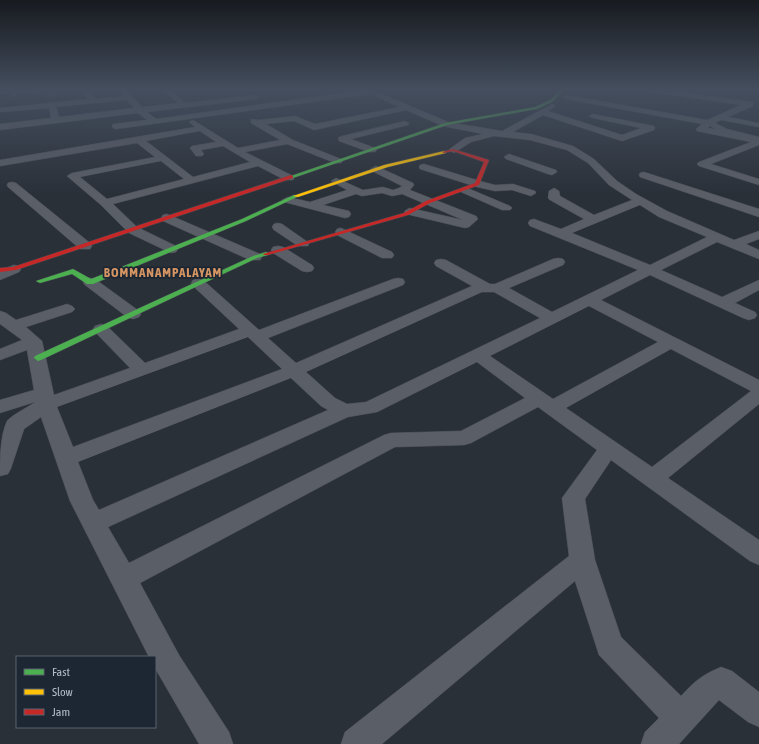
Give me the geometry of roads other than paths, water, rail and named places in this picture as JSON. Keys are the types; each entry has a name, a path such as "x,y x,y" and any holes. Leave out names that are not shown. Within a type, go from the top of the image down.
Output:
{"street":[{"path":"0,128 20,125"},
{"path":"34,125 37,133"},
{"path":"116,126 128,125"},
{"path":"197,125 238,151 289,178"},
{"path":"260,125 288,141 338,161"},
{"path":"311,125 314,126 321,125"},
{"path":"372,150 342,139 398,125"},
{"path":"0,276 7,270 85,246 444,125"},
{"path":"448,125 504,142 552,172"},
{"path":"454,150 486,161 499,161 504,142 526,125"},
{"path":"581,125 622,138 651,128 635,125"},
{"path":"707,125 700,129 756,141"},
{"path":"713,125 724,131 756,141"},
{"path":"0,163 202,128"},
{"path":"576,132 594,129"},
{"path":"428,130 441,133"},
{"path":"724,131 759,131"},
{"path":"455,137 468,140 504,142 553,135"},
{"path":"531,137 570,148 591,161 613,183 640,201 663,214 759,255"},
{"path":"139,140 192,180"},
{"path":"90,282 336,181 376,169 454,150 468,140"},
{"path":"238,151 288,141"},
{"path":"756,141 702,164 759,182"},
{"path":"199,154 195,148 225,143"},
{"path":"163,158 72,176 105,203 133,230 171,249"},
{"path":"471,187 486,161"},
{"path":"105,203 259,163"},
{"path":"424,167 471,187 500,197"},
{"path":"376,169 409,185 403,191"},
{"path":"644,175 759,213"},
{"path":"670,179 759,209"},
{"path":"336,181 362,193 383,190 392,193 403,191 472,219 465,224 410,212"},
{"path":"12,185 85,246"},
{"path":"471,187 506,208"},
{"path":"0,355 36,350 101,329 254,257 410,212 428,202 471,187 513,187 531,193"},
{"path":"312,205 355,191"},
{"path":"554,192 554,198 594,220"},
{"path":"288,200 348,213 335,219 346,230 387,256"},
{"path":"561,233 640,201"},
{"path":"167,218 204,236 254,257"},
{"path":"534,223 650,270 749,315"},
{"path":"278,226 303,243"},
{"path":"735,244 759,235"},
{"path":"94,523 344,411 370,408 717,237"},
{"path":"278,250 307,268"},
{"path":"66,458 294,371 480,288 492,288 558,262"},
{"path":"441,263 552,318"},
{"path":"40,281 73,271 132,314"},
{"path":"0,407 45,399 142,370 253,334 398,282"},
{"path":"198,283 328,402 344,411"},
{"path":"723,303 759,284"},
{"path":"589,300 759,387"},
{"path":"7,321 67,308"},
{"path":"7,321 36,350 45,399 82,501 169,665 217,744"},
{"path":"101,329 142,370"},
{"path":"123,579 391,440 464,438 546,403 670,342"},
{"path":"478,355 759,554"},
{"path":"652,478 759,394"},
{"path":"0,468 15,425 45,399"},
{"path":"609,448 573,498 582,560 609,645 681,718"},
{"path":"357,744 582,560"},
{"path":"656,744 707,690 721,682 759,711"}],"district":[{"name":"BOMMANAMPALAYAM","path":"163,272"}]}
